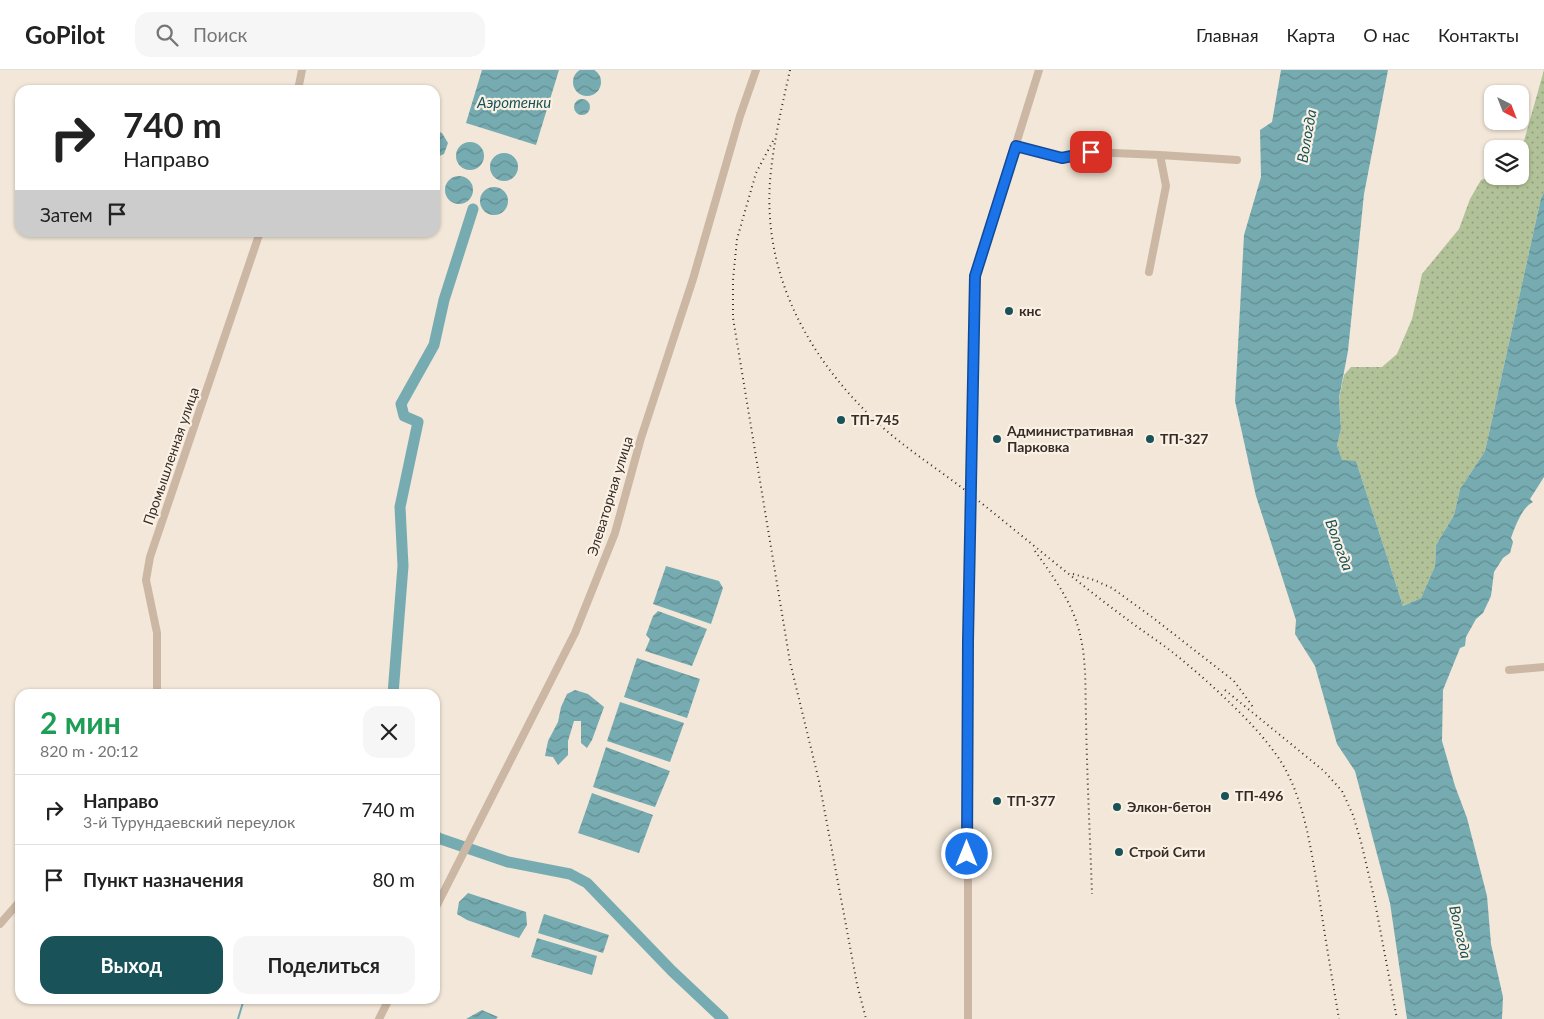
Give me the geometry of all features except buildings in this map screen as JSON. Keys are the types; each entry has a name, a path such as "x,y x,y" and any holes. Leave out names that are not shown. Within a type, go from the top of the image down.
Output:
{"street":[{"path":"299,85 302,70"},
{"name":"Элеваторная улица","path":"440,899 575,633 614,533 641,438 693,279 740,116 756,70"},
{"path":"968,1019 968,641 975,276 1039,70"},
{"path":"1016,146 1062,158 1091,152 1237,160"},
{"path":"1149,272 1166,186 1160,155"},
{"name":"Промышленная улица","path":"157,689 157,632 146,580 150,557 258,237"},
{"path":"1509,670 1544,666"},
{"path":"0,924 15,906"},
{"path":"379,1019 386,1004"}],"green space":[{"path":"1544,70 1544,192 1541,198 1485,451 1460,489 1454,515 1436,545 1435,566 1421,598 1403,606 1356,461 1342,461 1337,445 1341,429 1339,399 1344,375 1351,367 1382,367 1397,354 1412,319 1422,274 1459,229 1470,199 1481,180 1484,179 1484,185 1529,185 1529,140 1524,140 1527,130 1529,130 1529,123"}],"water":[{"path":"587,68 597,72 601,82 597,92 587,96 577,92 573,82 577,72"},
{"name":"Аэротенки","path":"482,70 559,70 536,145 466,123"},
{"name":"Вологда","path":"1281,70 1388,70 1364,194 1348,351 1339,398 1341,429 1337,445 1342,460 1356,461 1403,606 1421,598 1435,566 1436,545 1454,515 1460,489 1485,451 1541,198 1544,192 1544,477 1530,499 1533,502 1525,508 1517,523 1511,538 1513,542 1510,553 1503,558 1494,572 1491,596 1483,613 1476,619 1466,637 1465,646 1460,648 1443,690 1442,741 1455,786 1467,818 1487,896 1491,944 1503,997 1502,1019 1407,1019 1390,903 1355,771 1337,744 1315,666 1295,634 1296,620 1256,496 1235,401 1244,235 1261,177 1260,130 1272,122"},
{"path":"579,99 585,99 590,104 588,113 579,115 574,110 574,104"},
{"path":"440,132 448,143 444,154 440,156"},
{"path":"470,142 480,146 484,156 480,166 470,170 460,166 456,156 460,146"},
{"path":"504,153 514,157 518,167 514,177 504,181 494,177 490,167 494,157"},
{"path":"459,176 469,180 473,190 469,200 459,204 449,200 445,190 449,180"},
{"path":"494,187 504,191 508,201 504,211 494,215 484,211 480,201 484,191"},
{"path":"666,566 719,581 723,588 711,624 653,604"},
{"path":"658,611 707,629 692,666 645,651 650,639 646,635 653,616"},
{"path":"637,658 700,679 687,718 624,697"},
{"path":"575,690 588,694 604,707 592,740 587,748 581,743 581,721 574,721 568,741 568,755 558,765 553,757 545,756 548,741 558,722 561,707 567,694"},
{"path":"620,702 684,723 670,762 607,741"},
{"path":"606,747 670,771 655,807 593,787"},
{"path":"592,793 653,815 639,853 578,833"},
{"path":"468,893 526,912 527,925 519,938 467,920 457,914 459,902"},
{"path":"544,914 609,935 603,953 538,933"},
{"path":"537,938 597,956 592,975 531,957"},
{"path":"482,1010 498,1017 496,1019 466,1019"}],"waterway":[{"path":"393,689 403,566 400,507 418,422 404,416 401,404 434,345 444,300 473,209"},
{"path":"440,839 508,862 570,874 587,883 672,971 723,1019"},
{"path":"238,1019 242,1004"}],"railway":[{"path":"790,70 773,153 770,181 770,217 775,251 784,284 797,316 813,346 833,374 881,426 970,494 1068,574 1186,663 1232,705 1272,749 1291,780 1307,829 1339,1019"},
{"path":"773,141 756,173 737,239 733,280 733,318 790,662 819,781 857,984 866,1019"},
{"path":"1035,551 1060,587 1075,617 1083,650 1092,894"},
{"path":"1073,574 1112,588 1152,617 1234,681 1253,707"},
{"path":"1225,690 1324,771 1342,791 1353,815 1361,842 1374,897 1397,1019"}],"place":[{"name":"кнс","path":"1009,311"},
{"name":"ТП-745","path":"841,420"},
{"name":"Административная Парковка","path":"997,439"},
{"name":"ТП-327","path":"1150,439"},
{"name":"ТП-496","path":"1225,796"},
{"name":"ТП-377","path":"997,801"},
{"name":"Элкон-бетон","path":"1117,807"},
{"name":"Строй Сити","path":"1119,852"}],"route":[{"path":"967,854 968,641 975,276 1016,146 1062,158 1091,152"}]}
